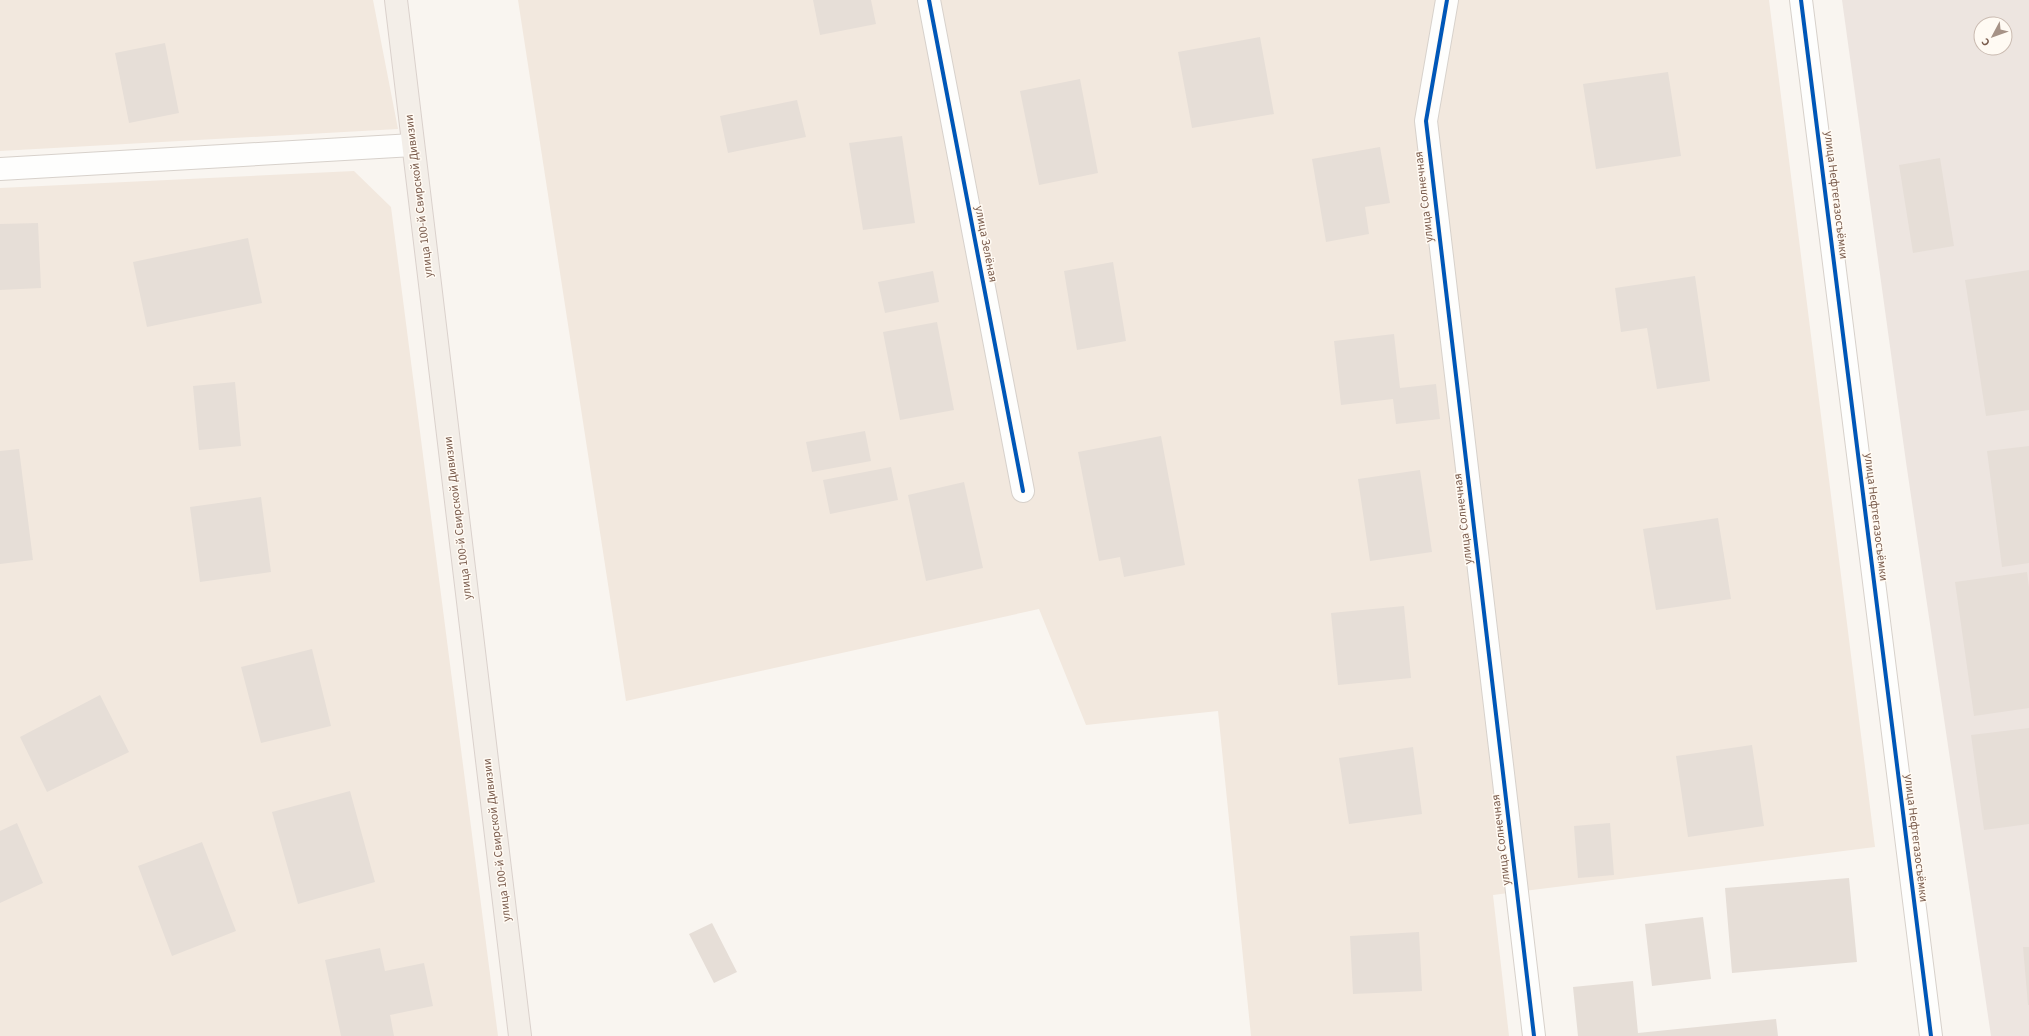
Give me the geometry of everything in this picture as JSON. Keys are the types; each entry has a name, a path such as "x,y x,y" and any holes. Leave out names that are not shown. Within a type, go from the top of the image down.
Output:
{"main road":[{"name":"улица 100-й Свирской Дивизии","path":"396,0 520,1036"}],"street":[{"name":"улица Зелёная","path":"929,0 1024,491"},
{"name":"улица Солнечная","path":"1447,0 1426,121 1534,1036"},
{"name":"улица Нефтегазосъёмки","path":"1801,0 1931,1036"},
{"path":"0,169 413,145"}],"shaded area":[{"path":"0,0 373,0 398,129 0,151"},
{"path":"518,0 1769,0 1875,847 1493,895 1509,1036 1251,1036 1218,711 1086,725 1039,609 626,701"},
{"path":"1842,0 2029,0 2029,1036 1991,1036 1906,462"},
{"path":"354,171 391,207 498,1036 0,1036 0,188"}],"building":[{"path":"813,0 871,0 876,24 820,35"},
{"path":"1260,37 1274,114 1192,128 1178,52"},
{"path":"165,43 179,113 129,123 115,53"},
{"path":"1668,72 1681,156 1596,169 1583,84"},
{"path":"1080,79 1098,173 1039,185 1020,91"},
{"path":"797,100 806,137 728,153 720,116"},
{"path":"902,136 915,223 863,230 849,143"},
{"path":"1380,147 1390,203 1365,207 1369,234 1326,242 1312,159"},
{"path":"1940,158 1954,246 1913,253 1899,165"},
{"path":"38,223 41,288 0,290 0,224"},
{"path":"248,238 262,303 147,327 133,262"},
{"path":"1113,262 1126,341 1077,350 1064,271"},
{"path":"2029,270 2029,410 1986,416 1965,280"},
{"path":"933,271 939,302 885,313 878,282"},
{"path":"1695,276 1710,381 1657,389 1647,328 1621,332 1615,288"},
{"path":"937,322 954,410 900,420 883,332"},
{"path":"1394,334 1400,388 1436,384 1440,419 1396,424 1393,399 1341,405 1334,341"},
{"path":"235,382 241,446 199,450 193,386"},
{"path":"865,431 871,461 812,472 806,442"},
{"path":"1161,436 1185,565 1124,577 1120,557 1099,561 1078,452"},
{"path":"2029,446 2029,563 2002,567 1987,451"},
{"path":"19,449 33,560 0,564 0,451"},
{"path":"891,467 898,500 830,514 823,480"},
{"path":"1420,470 1432,552 1370,561 1358,479"},
{"path":"964,482 983,568 926,581 908,495"},
{"path":"261,497 271,572 200,582 190,507"},
{"path":"1718,518 1731,599 1656,610 1643,529"},
{"path":"2027,572 2029,587 2029,708 1974,716 1955,582"},
{"path":"1404,606 1411,678 1338,685 1331,613"},
{"path":"312,649 331,726 261,743 241,667"},
{"path":"100,695 129,752 47,792 20,737"},
{"path":"2029,728 2029,824 1984,830 1971,735"},
{"path":"1752,745 1764,826 1688,837 1676,756"},
{"path":"1413,747 1422,814 1349,824 1339,758"},
{"path":"350,791 375,882 298,904 272,812"},
{"path":"17,823 43,883 0,903 0,831"},
{"path":"1610,823 1614,875 1578,878 1574,826"},
{"path":"202,842 236,931 172,956 138,866"},
{"path":"1849,878 1857,962 1732,973 1725,888"},
{"path":"1703,917 1711,979 1652,986 1645,924"},
{"path":"712,923 737,972 714,983 689,934"},
{"path":"1419,932 1422,991 1353,994 1350,936"},
{"path":"2023,947 2029,947 2029,1005 2028,1005"},
{"path":"380,948 385,971 424,963 433,1006 390,1015 394,1036 341,1036 325,960"},
{"path":"1633,981 1638,1033 1776,1019 1778,1036 1578,1036 1573,987"}],"cycle path":[{"path":"929,0 1023,491"},
{"path":"1447,0 1426,121 1534,1036"},
{"path":"1801,0 1931,1036"}]}
